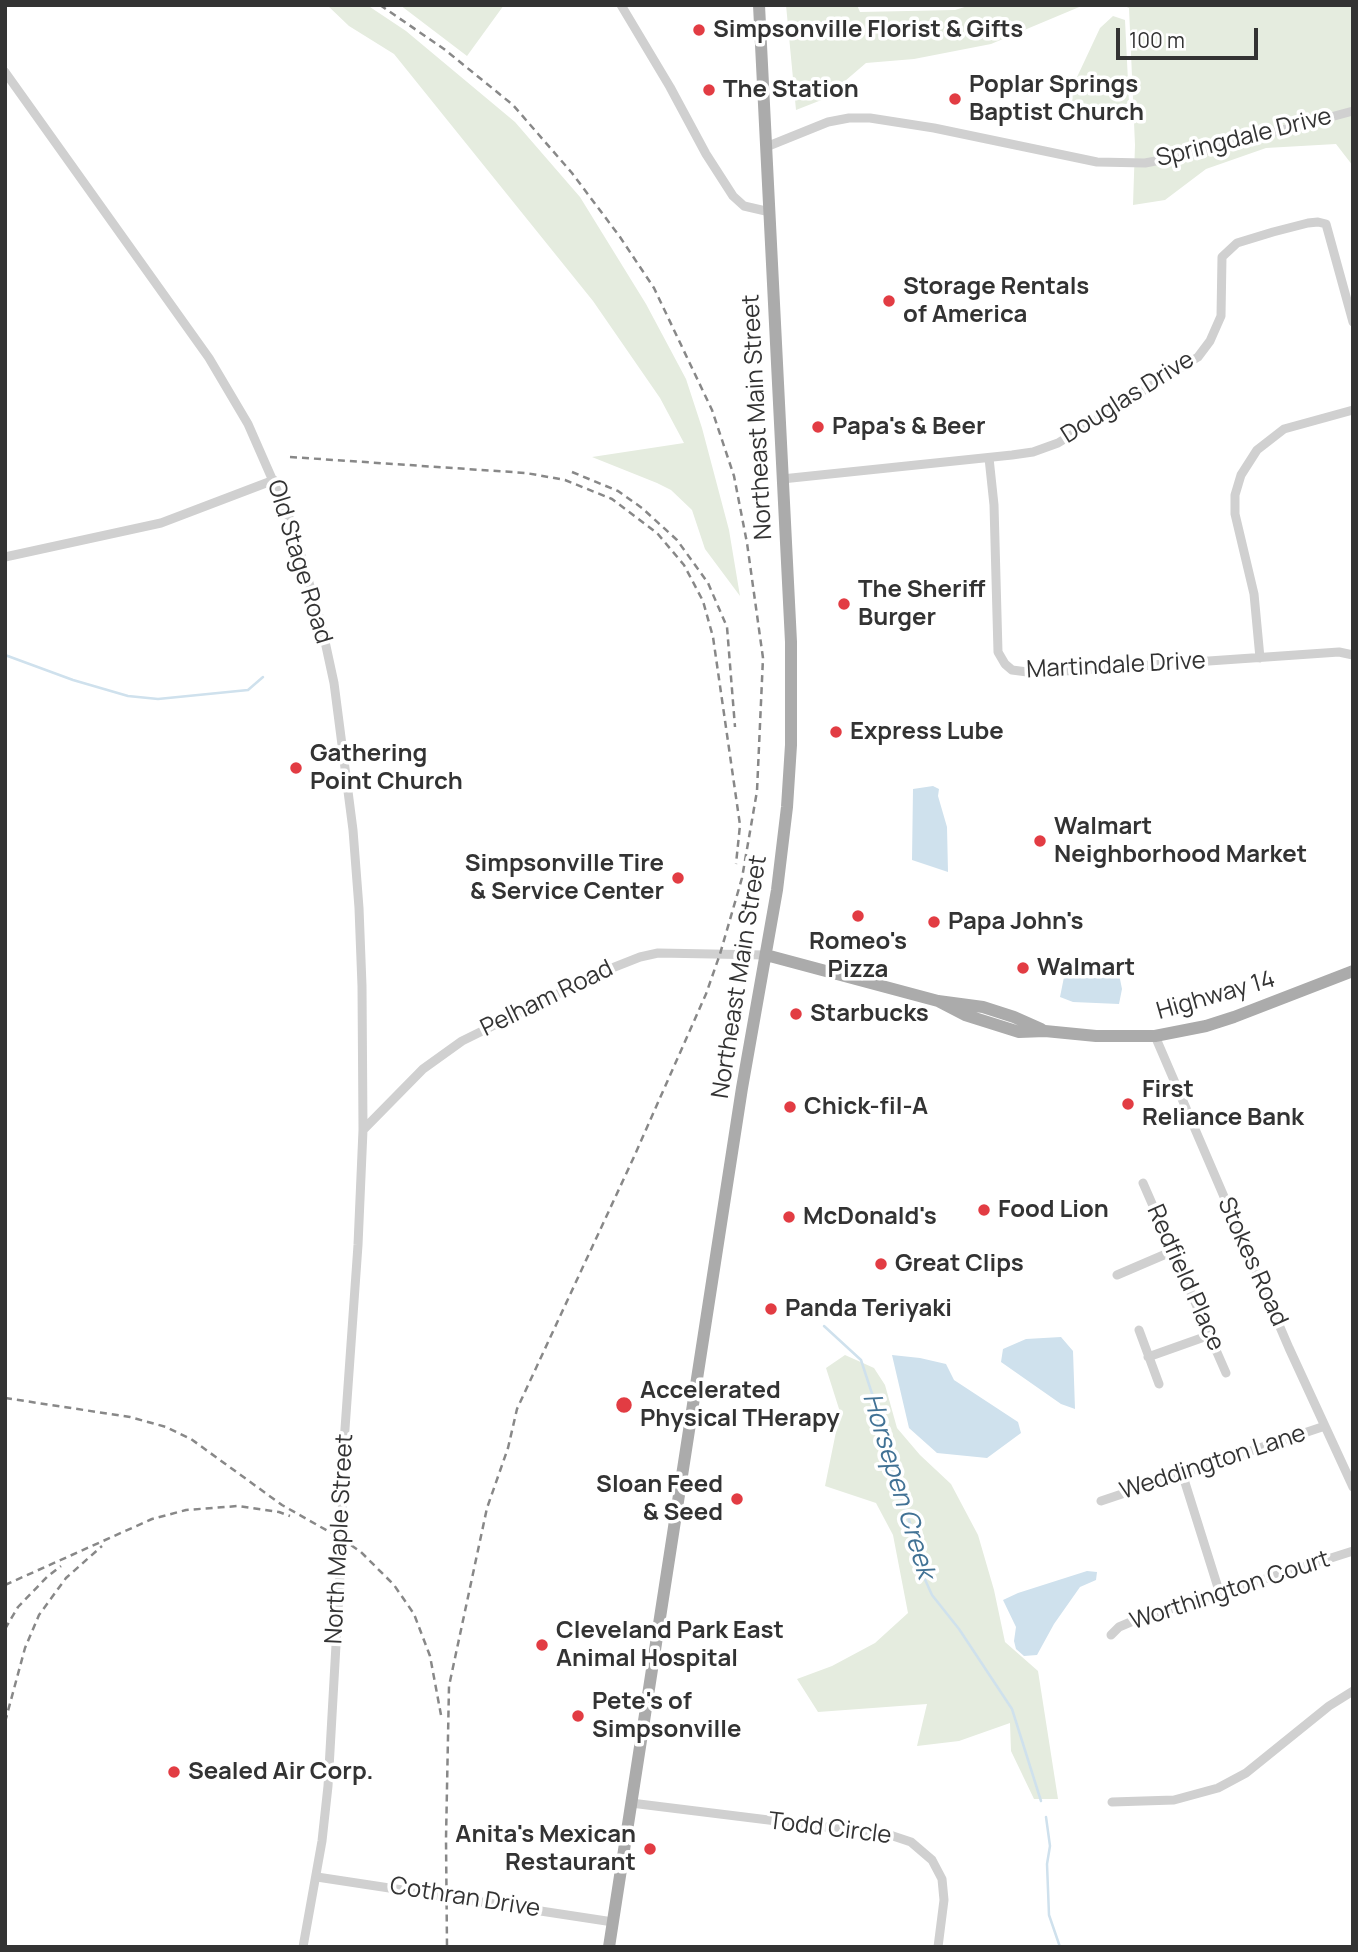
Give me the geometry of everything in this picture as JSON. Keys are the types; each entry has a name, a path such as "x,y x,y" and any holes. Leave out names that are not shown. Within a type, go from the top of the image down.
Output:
{"main road":[{"name":"Northeast Main Street","path":"609,1947 742,1088 781,862 792,746 790,616 759,5"},
{"name":"Highway 14","path":"766,955 938,1001 965,1015 1019,1032 1045,1031 1096,1036 1155,1036 1206,1026 1353,971"}],"street":[{"path":"621,5 733,196 744,206 770,212"},
{"name":"Old Stage Road","path":"5,72 209,358 248,424 291,522 321,623 334,682 345,758 359,908 363,1130"},
{"name":"Springdale Drive","path":"766,147 828,122 870,118 934,128 1097,162 1145,163 1193,154 1353,111"},
{"name":"Douglas Drive","path":"782,479 989,458 1033,452 1058,443 1198,357 1210,341 1221,316 1222,257 1232,245 1243,240 1308,223 1326,224 1353,323"},
{"path":"1260,658 1254,594 1235,514 1235,495 1241,475 1257,450 1284,429 1353,410"},
{"name":"Martindale Drive","path":"989,458 994,505 999,652 1008,667 1035,673 1339,652 1353,655"},
{"path":"5,557 161,523 274,480"},
{"name":"Pelham Road","path":"363,1130 423,1069 462,1041 602,972 658,953 766,955"},
{"name":"Stokes Road","path":"1155,1036 1353,1487"},
{"name":"North Maple Street","path":"303,1947 317,1877 328,1786 342,1539 343,1457 363,1130"},
{"name":"Redfield Place","path":"1143,1183 1226,1373"},
{"path":"1117,1275 1173,1251"},
{"path":"1139,1330 1159,1384"},
{"path":"1148,1357 1210,1335"},
{"name":"Weddington Lane","path":"1101,1501 1325,1426"},
{"path":"1182,1473 1220,1594"},
{"name":"Worthington Court","path":"1111,1635 1119,1627 1133,1621 1353,1552"},
{"path":"1112,1802 1174,1800 1218,1788 1246,1773 1329,1706 1353,1691"},
{"name":"Todd Circle","path":"631,1803 890,1835 911,1842 932,1860 942,1879 944,1900 938,1947"},
{"name":"Cothran Drive","path":"317,1877 614,1922"}],"shaded area":[{"path":"327,5 367,5 406,31 515,122 580,197 646,304 686,379 729,530 740,596 705,549 692,510 671,490 592,457 684,443 660,398 593,301 394,54 349,26"},
{"path":"400,5 504,5 467,56"},
{"path":"786,5 857,5 860,12 955,10 971,5 1084,5 991,44 914,59 866,63 824,99 796,110"},
{"path":"1122,5 1353,5 1353,166 1336,144 1266,148 1206,169 1165,200 1133,205 1135,145 1129,8"},
{"path":"1113,16 1125,20 1129,102 1107,117 1063,107 1100,28"},
{"path":"845,1355 874,1368 885,1385 897,1428 920,1455 951,1484 978,1535 1005,1642 1038,1671 1058,1799 1034,1799 1011,1751 1010,1723 959,1741 917,1746 927,1704 818,1712 797,1679 832,1666 875,1643 908,1613 893,1535 876,1503 825,1486 840,1412 826,1368"}],"water":[{"path":"933,786 939,789 938,796 947,827 948,872 912,860 913,789"},
{"path":"1066,967 1098,974 1119,974 1122,989 1119,1004 1073,1002 1060,997"},
{"path":"1061,1337 1073,1351 1075,1409 1061,1404 1001,1362 1003,1349 1026,1339"},
{"path":"892,1355 946,1364 954,1380 1018,1422 1021,1433 987,1458 937,1453 909,1428"},
{"path":"1087,1571 1097,1572 1096,1580 1080,1587 1054,1624 1037,1655 1024,1656 1016,1649 1016,1627 1003,1600"}],"waterway":[{"path":"5,655 73,680 128,696 158,699 248,690 263,677"},
{"name":"Horsepen Creek","path":"824,1326 861,1360 877,1409 879,1433 910,1523 915,1554 923,1575 932,1595 959,1629 1012,1709 1041,1801"},
{"name":"Horsepen Creek","path":"1046,1817 1050,1846 1047,1864 1049,1915 1060,1947"}],"railway":[{"path":"380,5 444,49 513,105 572,173 654,288 712,410 734,476 747,543 763,658 757,791 742,878 720,954 706,994 633,1159 517,1409 508,1448 487,1508 449,1686 447,1947"},
{"path":"290,457 526,473 565,480 612,499 657,533 684,565 703,601 713,637 740,825 736,864"},
{"path":"572,472 618,491 642,508 677,540 708,583 727,627 735,727"},
{"path":"5,1398 130,1417 166,1427 191,1439 282,1505 361,1552 394,1585 414,1614 430,1656 441,1715"},
{"path":"5,1585 152,1519 186,1510 238,1506 290,1516"},
{"path":"5,1722 25,1648 39,1615 66,1578 102,1546"},
{"path":"5,1629 18,1607 61,1566"}],"place":[{"name":"Simpsonville Florist & Gifts","path":"699,30"},
{"name":"The Station","path":"709,90"},
{"name":"Poplar Springs Baptist Church","path":"955,99"},
{"name":"Storage Rentals of America","path":"889,301"},
{"name":"Papa's & Beer","path":"818,427"},
{"name":"The Sheriff Burger","path":"844,604"},
{"name":"Express Lube","path":"836,732"},
{"name":"Gathering Point Church","path":"296,768"},
{"name":"Walmart Neighborhood Market","path":"1040,841"},
{"name":"Simpsonville Tire & Service Center","path":"678,878"},
{"name":"Romeo's Pizza","path":"858,916"},
{"name":"Papa John's","path":"934,922"},
{"name":"Walmart","path":"1023,968"},
{"name":"Starbucks","path":"796,1014"},
{"name":"First Reliance Bank","path":"1128,1104"},
{"name":"Chick-fil-A","path":"790,1107"},
{"name":"Food Lion","path":"984,1210"},
{"name":"McDonald's","path":"789,1217"},
{"name":"Great Clips","path":"881,1264"},
{"name":"Panda Teriyaki","path":"771,1309"},
{"name":"Accelerated Physical THerapy","path":"624,1405"},
{"name":"Sloan Feed & Seed","path":"737,1499"},
{"name":"Cleveland Park East Animal Hospital","path":"542,1645"},
{"name":"Pete's of Simpsonville","path":"578,1716"},
{"name":"Sealed Air Corp.","path":"174,1772"},
{"name":"Anita's Mexican Restaurant","path":"650,1849"}]}
